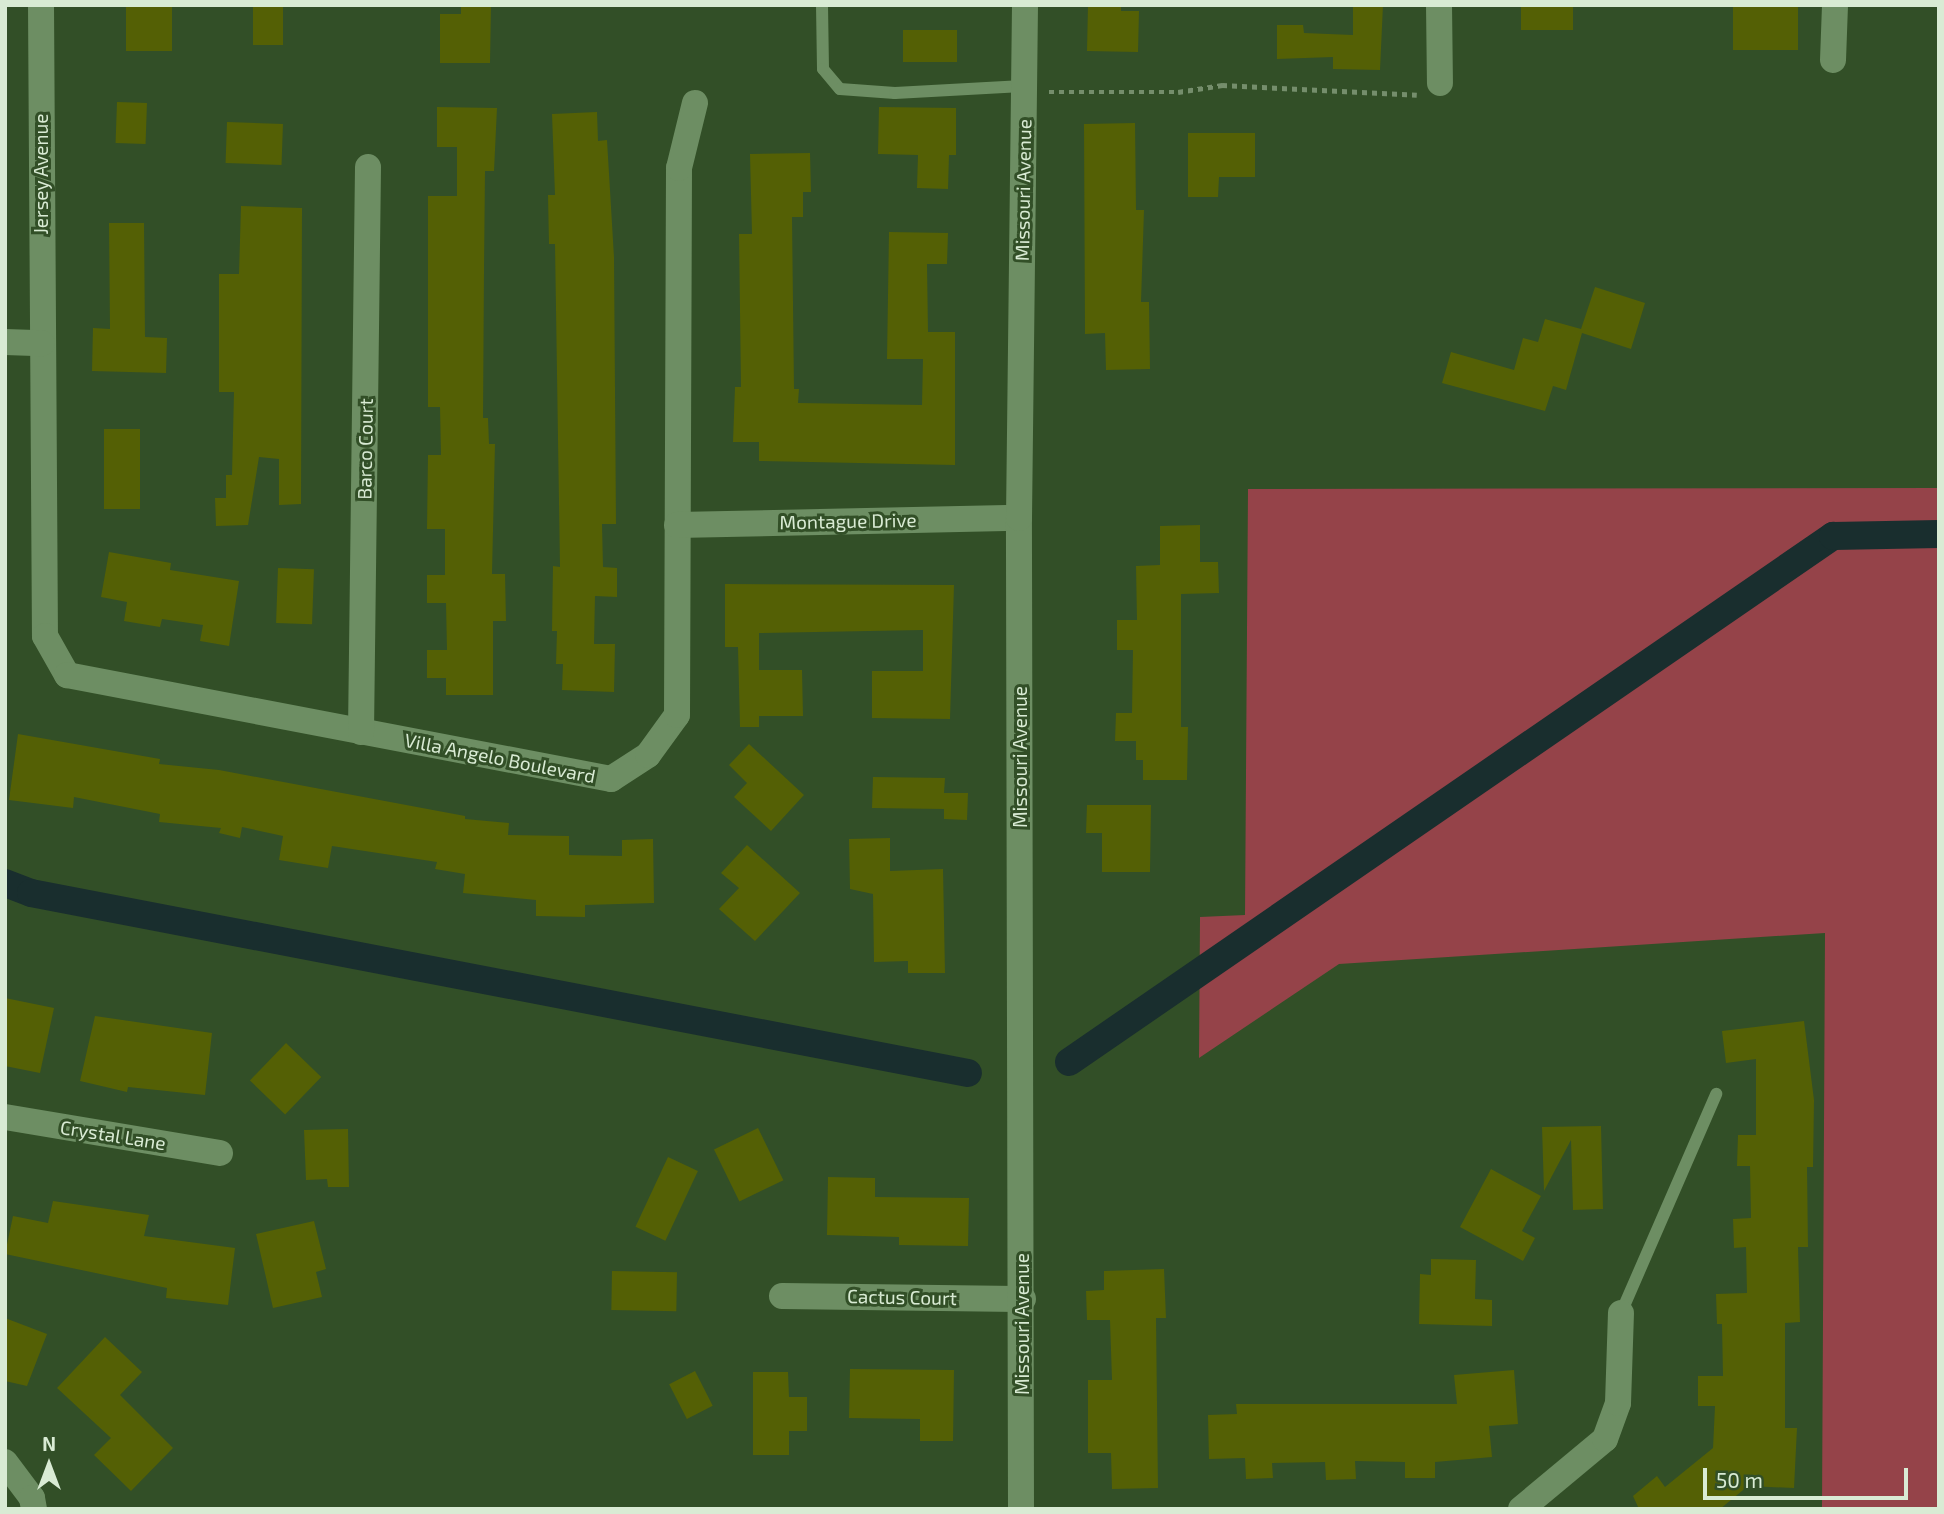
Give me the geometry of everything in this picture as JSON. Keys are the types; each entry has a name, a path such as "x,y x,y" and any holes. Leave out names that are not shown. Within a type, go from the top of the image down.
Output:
{"street":[{"name":"Jersey Avenue","path":"41,5 42,343"},
{"name":"Missouri Avenue","path":"1021,1509 1023,1299 1019,518 1025,5"},
{"path":"1440,5 1440,83"},
{"path":"1833,60 1835,5"},
{"name":"Villa Angelo Boulevard","path":"42,343 45,636 67,674 611,779 648,755 677,715 679,168 695,103"},
{"name":"Barco Court","path":"361,732 369,167"},
{"path":"5,342 42,343"},
{"name":"Montague Drive","path":"677,525 1019,518"},
{"name":"Crystal Lane","path":"5,1117 220,1153"},
{"name":"Cactus Court","path":"782,1296 1023,1299"},
{"path":"1521,1509 1605,1439 1618,1403 1621,1313"},
{"path":"5,1462 32,1498 34,1509"}],"lane":[{"path":"822,5 823,69 840,89 895,93 1025,86"},
{"path":"1621,1313 1716,1094"}],"path":[{"path":"1025,86 1097,93 1178,92 1223,85 1420,96 1440,83"}],"shaded area":[{"path":"1939,488 1939,1509 1822,1509 1825,933 1339,964 1199,1058 1200,917 1245,915 1248,489"}],"building":[{"path":"126,5 172,5 172,51 126,51"},
{"path":"253,5 283,5 283,45 253,45"},
{"path":"461,5 491,5 490,63 440,63 440,14 461,14"},
{"path":"1088,5 1121,5 1121,11 1139,11 1138,52 1087,51"},
{"path":"1353,5 1383,5 1380,70 1333,69 1333,57 1277,59 1277,25 1303,25 1304,33 1353,35"},
{"path":"1521,5 1573,5 1573,30 1521,30"},
{"path":"1733,5 1798,5 1798,50 1733,50"},
{"path":"903,30 957,30 957,62 903,62"},
{"path":"117,102 147,103 146,144 116,143"},
{"path":"437,107 497,108 494,171 485,171 483,418 488,418 489,444 495,444 492,574 505,574 506,621 493,621 493,695 446,695 446,678 427,678 427,650 447,650 446,603 427,603 427,575 445,575 445,529 427,529 428,455 441,455 440,407 428,407 428,196 457,196 457,147 437,147"},
{"path":"879,107 956,108 956,155 949,155 948,189 917,188 918,155 878,154"},
{"path":"597,112 598,141 607,140 614,257 616,524 602,524 603,567 617,568 617,597 595,596 594,644 615,644 614,692 562,690 563,664 556,664 557,631 552,631 553,566 560,567 555,244 549,244 548,195 555,195 552,114"},
{"path":"227,122 283,124 282,165 226,163"},
{"path":"1135,123 1136,210 1144,210 1141,302 1149,302 1150,369 1106,370 1105,333 1085,334 1084,124"},
{"path":"1188,133 1255,133 1255,177 1219,177 1218,197 1188,197"},
{"path":"810,153 811,192 803,192 803,217 792,217 794,389 799,389 798,403 922,405 923,359 887,359 889,232 948,233 947,264 927,264 928,332 955,332 955,465 759,461 759,442 733,442 735,387 741,387 739,234 752,234 750,154"},
{"path":"241,206 302,208 301,504 279,505 279,459 259,457 248,525 216,526 215,498 226,498 226,475 232,475 234,392 219,392 219,274 239,274"},
{"path":"109,223 144,223 145,337 167,338 166,373 92,371 93,328 110,329"},
{"path":"1595,287 1645,303 1631,349 1582,333 1566,390 1553,386 1545,411 1442,383 1451,352 1514,370 1523,338 1538,342 1545,319 1581,329"},
{"path":"104,429 140,429 140,509 104,509"},
{"path":"1200,525 1200,562 1218,562 1219,593 1181,594 1181,727 1188,727 1187,780 1143,780 1143,760 1136,760 1136,741 1115,741 1116,713 1132,713 1133,650 1117,650 1117,620 1137,620 1136,566 1160,565 1160,526"},
{"path":"109,552 171,563 170,570 239,581 229,646 200,641 203,625 162,619 160,627 124,621 127,602 101,597"},
{"path":"278,568 314,569 312,624 276,623"},
{"path":"725,584 954,585 950,719 872,718 872,671 923,671 923,630 759,633 759,670 802,670 803,716 759,716 759,727 740,727 738,647 725,647"},
{"path":"18,734 160,759 159,764 219,770 465,816 465,819 509,823 508,835 569,836 569,855 622,856 622,840 653,839 654,903 585,905 585,917 536,916 536,900 463,893 465,874 435,869 437,862 332,846 328,868 279,860 283,836 242,827 240,838 219,833 221,828 159,822 160,814 74,797 73,808 9,800"},
{"path":"749,744 804,795 771,831 734,797 747,783 729,765"},
{"path":"873,777 945,778 944,793 968,793 967,820 944,819 944,809 872,808"},
{"path":"1087,805 1151,805 1150,872 1102,872 1102,833 1086,833"},
{"path":"890,838 890,871 943,869 945,973 908,973 908,961 874,962 873,894 850,889 849,839"},
{"path":"747,845 800,893 755,941 719,909 739,888 721,873"},
{"path":"5,998 54,1008 40,1073 5,1066"},
{"path":"95,1016 212,1033 205,1095 128,1087 127,1092 80,1081"},
{"path":"1804,1021 1814,1100 1813,1167 1807,1167 1808,1247 1798,1247 1800,1322 1785,1323 1785,1428 1797,1428 1794,1488 1748,1486 1720,1509 1639,1509 1633,1496 1657,1476 1665,1487 1713,1448 1715,1406 1698,1406 1698,1376 1723,1376 1722,1324 1717,1324 1716,1294 1747,1293 1746,1247 1734,1248 1733,1219 1751,1218 1750,1166 1737,1166 1738,1135 1756,1135 1756,1059 1726,1063 1722,1031"},
{"path":"286,1043 321,1077 285,1114 250,1080"},
{"path":"1601,1126 1603,1209 1573,1210 1571,1140 1544,1191 1542,1127"},
{"path":"758,1128 783,1180 739,1202 714,1149"},
{"path":"348,1129 349,1187 328,1187 327,1179 306,1180 304,1130"},
{"path":"668,1157 698,1171 665,1241 635,1227"},
{"path":"1491,1169 1541,1196 1522,1231 1535,1238 1523,1261 1460,1227"},
{"path":"828,1177 875,1178 875,1197 969,1198 968,1246 899,1245 899,1237 827,1235"},
{"path":"53,1201 149,1215 144,1236 235,1248 228,1305 166,1298 167,1288 5,1254 13,1216 48,1223"},
{"path":"314,1221 326,1269 316,1272 322,1297 273,1308 256,1234"},
{"path":"1431,1259 1476,1260 1475,1299 1492,1300 1492,1326 1419,1324 1420,1274 1431,1275"},
{"path":"1164,1269 1166,1318 1156,1318 1158,1488 1112,1489 1111,1453 1088,1453 1088,1380 1112,1380 1110,1320 1087,1320 1086,1291 1104,1290 1104,1271"},
{"path":"612,1271 677,1272 676,1311 611,1310"},
{"path":"5,1318 47,1334 27,1386 5,1381"},
{"path":"105,1337 142,1372 120,1395 173,1448 131,1491 94,1455 111,1438 57,1388"},
{"path":"850,1369 954,1370 953,1441 920,1441 920,1419 849,1418"},
{"path":"1514,1370 1518,1424 1489,1426 1492,1457 1435,1462 1435,1478 1405,1478 1405,1462 1355,1461 1356,1479 1326,1480 1325,1462 1272,1463 1273,1478 1246,1479 1245,1458 1209,1459 1208,1415 1237,1414 1236,1404 1457,1404 1454,1375"},
{"path":"695,1371 713,1406 687,1419 669,1384"},
{"path":"753,1372 788,1372 789,1397 807,1397 807,1431 789,1431 789,1455 753,1455"}],"waterway":[{"path":"1069,1062 1833,536 1939,534"},
{"path":"5,883 31,893 968,1073"}]}
